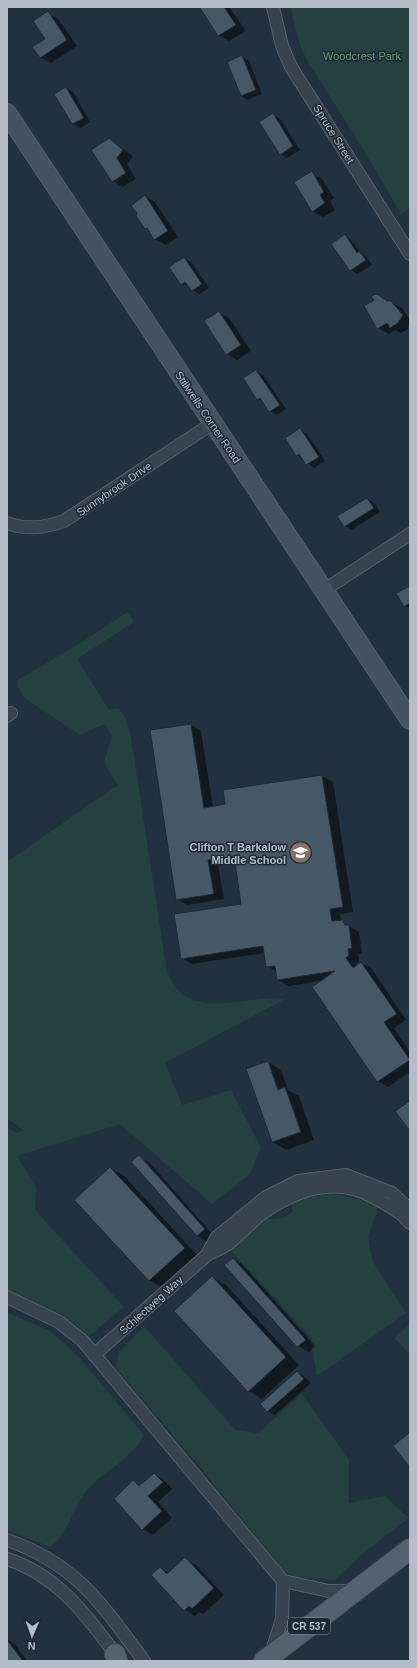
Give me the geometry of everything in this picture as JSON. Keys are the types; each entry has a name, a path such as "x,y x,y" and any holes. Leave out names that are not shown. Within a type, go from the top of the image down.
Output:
{"main road":[{"name":"CR 537","path":"267,1658 410,1549"}],"street":[{"name":"Spruce Street","path":"273,7 282,46 291,67 410,254"},
{"name":"Stillwells Corner Road","path":"7,113 410,720"},
{"name":"Sunnybrook Drive","path":"7,523 17,526 40,528 64,521 213,423"},
{"path":"324,590 410,534"},
{"name":"Schlectweg Way","path":"207,1255 216,1238 266,1197 298,1180 346,1175 392,1193 410,1210"},
{"name":"Schlectweg Way","path":"94,1355 207,1255 224,1247 259,1216 286,1198 309,1188 341,1186 366,1193 394,1208 410,1223"},
{"path":"7,1298 59,1322 82,1340 283,1581 329,1591 354,1592"},
{"path":"7,1540 29,1548 69,1571 102,1604 144,1661"},
{"path":"7,1559 37,1572 58,1586 88,1618 117,1659"},
{"path":"267,1658 282,1619 283,1581"}],"green space":[{"name":"Woodcrest Park","path":"290,7 410,7 410,208 401,214 363,149 310,65 301,48"},
{"path":"128,612 134,622 77,659 109,710 118,708 125,717 130,731 167,972 179,991 190,998 202,1002 216,1003 273,998 285,999 165,1063 182,1105 231,1090 261,1148 250,1174 212,1204 120,1124 17,1156 36,1187 35,1210 124,1307 89,1336 74,1323 7,1290 7,1127 17,1133 23,1130 7,1118 7,862 118,786 104,762 112,736 105,724 80,735 23,697 16,681 80,643"},
{"path":"329,1193 360,1199 378,1208 368,1237 372,1260 406,1313 317,1376 310,1337 230,1250 265,1218 280,1218 293,1211 289,1201 304,1196"},
{"path":"7,1312 50,1331 79,1357 144,1435 132,1452 100,1478 85,1493 66,1529 50,1547 7,1530"},
{"path":"410,1324 410,1355 394,1338"},
{"path":"144,1326 235,1430 258,1433 302,1394 349,1460 349,1503 385,1496 409,1518 366,1551 335,1580 289,1577 195,1461 116,1368 118,1353"}],"building":[{"path":"224,7 236,25 218,36 200,8"},
{"path":"48,11 67,40 40,58 32,47 45,39 33,21"},
{"path":"242,55 256,90 241,96 227,62"},
{"path":"66,87 84,118 72,124 54,94"},
{"path":"273,113 293,146 280,155 259,122"},
{"path":"109,138 123,150 117,158 126,173 112,182 91,150"},
{"path":"312,171 324,192 320,195 325,203 312,212 294,182"},
{"path":"145,195 168,231 154,240 147,228 145,229 136,216 137,213 131,206"},
{"path":"345,234 357,253 359,251 366,260 350,271 331,244"},
{"path":"184,257 202,284 192,291 185,282 181,285 169,267"},
{"path":"377,294 387,301 391,301 403,315 398,323 390,328 387,323 377,329 364,306 374,300 371,296"},
{"path":"219,311 241,345 226,355 204,321"},
{"path":"256,370 280,405 269,412 260,398 257,400 243,378"},
{"path":"300,428 319,457 306,465 299,454 296,456 285,438"},
{"path":"367,498 374,508 344,527 337,516"},
{"path":"410,586 410,603 404,607 396,593"},
{"path":"191,724 204,808 225,804 223,790 322,775 343,907 330,909 332,921 343,920 345,925 349,925 352,948 348,949 349,955 346,958 353,968 361,962 397,1014 384,1022 410,1060 377,1082 312,987 335,971 277,980 275,966 266,967 263,946 181,959 174,914 241,904 234,856 208,860 214,894 176,900 150,730"},
{"path":"268,1061 278,1090 285,1087 301,1132 272,1142 246,1069"},
{"path":"410,1101 410,1131 395,1111"},
{"path":"139,1155 205,1229 197,1236 131,1162"},
{"path":"110,1167 185,1248 149,1281 74,1200"},
{"path":"233,1258 306,1340 297,1347 224,1265"},
{"path":"212,1276 286,1357 248,1392 174,1311"},
{"path":"297,1371 304,1379 267,1412 260,1404"},
{"path":"410,1432 410,1466 409,1466 393,1446"},
{"path":"154,1473 163,1482 148,1496 162,1511 142,1530 114,1499 133,1480 139,1486"},
{"path":"185,1557 214,1588 192,1609 189,1606 184,1611 151,1575 160,1567 167,1574"},
{"path":"7,1640 23,1661 7,1661"}],"place":[{"name":"Clifton T Barkalow Middle School","path":"301,853"}]}
